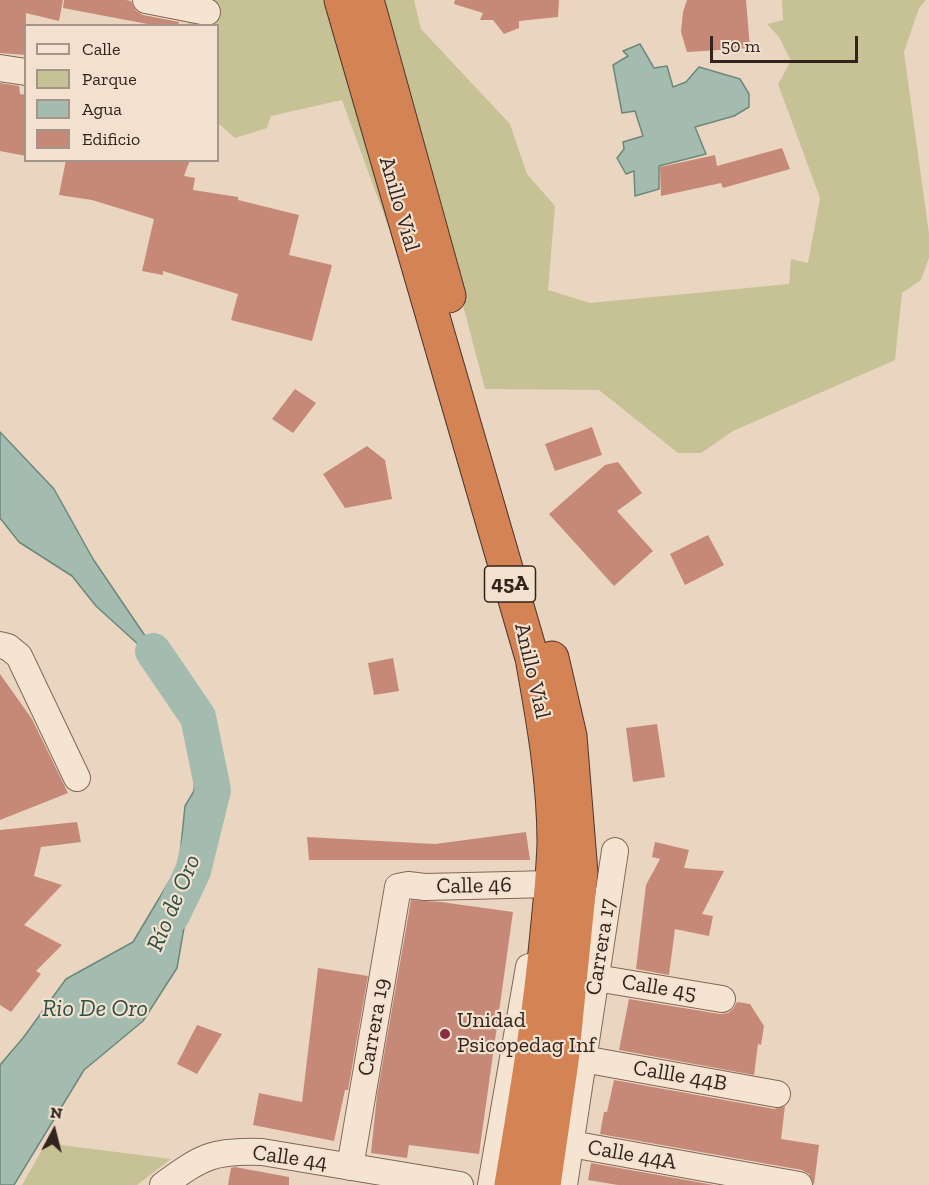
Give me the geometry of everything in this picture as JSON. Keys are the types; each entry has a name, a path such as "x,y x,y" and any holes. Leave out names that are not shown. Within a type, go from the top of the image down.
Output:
{"highway":[{"name":"Anillo Víal","path":"341,0 532,658 545,731 554,843 532,1060 511,1185"},
{"name":"Anillo Víal","path":"367,0 484,424 546,635 570,736 581,873 562,1061 556,1172"}],"street":[{"path":"146,0 207,12"},
{"path":"0,68 24,72"},
{"path":"0,645 8,647 19,656 77,778"},
{"name":"Carrera 17","path":"556,1172 583,1059 615,851"},
{"name":"Calle 46","path":"398,887 408,885 550,896"},
{"name":"Carrera 19","path":"350,1167 398,887"},
{"path":"491,1185 529,962 550,896"},
{"name":"Calle 45","path":"596,978 722,999"},
{"name":"Callle 44B","path":"583,1059 777,1094"},
{"name":"Calle 44","path":"163,1185 198,1161 216,1154 235,1151 262,1152 460,1185"},
{"path":"198,1185 216,1154"},
{"name":"Calle 44A","path":"556,1172 799,1185"}],"green space":[{"path":"196,0 329,0 394,242 342,100 271,116 267,128 235,138 219,124 219,24 188,24"},
{"path":"383,0 414,0 421,29 510,124 527,174 555,206 548,290 590,303 789,284 791,259 808,263 820,198 778,84 791,61 779,37 767,24 783,20 782,0 926,0 919,8 904,52 929,234 929,258 921,280 902,293 895,360 733,431 701,453 678,453 599,390 485,389"},
{"path":"46,1143 171,1159 137,1185 22,1185"}],"water":[{"path":"640,44 654,68 667,66 673,87 686,82 699,67 740,79 749,94 749,107 734,116 695,127 706,154 659,166 659,189 635,196 634,171 626,174 617,158 624,149 623,142 643,136 635,111 622,113 613,65 628,56 623,51"},
{"name":"Rio De Oro","path":"0,432 54,489 93,559 177,683 191,735 211,747 177,968 143,1021 84,1070 14,1185 0,1185 0,1065 23,1038 66,979 133,942 179,865 185,806 194,791 196,764 183,722 162,691 140,646 96,606 72,576 19,542 0,518"}],"building":[{"path":"0,0 63,0 59,21 26,13 24,55 0,53"},
{"path":"64,0 126,0 131,1 136,11 143,15 179,22 178,24 147,24 63,8"},
{"path":"455,0 559,0 558,17 519,21 519,28 504,34 493,20 480,20 483,13 454,4"},
{"path":"687,0 746,0 750,48 687,52 681,32"},
{"path":"0,83 19,86 20,94 24,95 24,156 0,151"},
{"path":"782,148 790,169 723,188 721,183 661,196 660,167 715,155 717,166"},
{"path":"66,162 189,162 184,176 195,178 193,190 238,197 238,200 299,215 289,255 332,265 312,341 231,320 238,294 163,271 163,275 142,271 154,219 92,200 59,195"},
{"path":"295,389 316,403 293,433 272,419"},
{"path":"592,427 602,455 555,471 545,444"},
{"path":"367,446 385,460 392,499 345,508 323,474"},
{"path":"618,462 642,493 617,511 653,551 614,586 549,514 605,465"},
{"path":"708,535 724,565 685,585 670,554"},
{"path":"393,658 399,691 374,695 368,663"},
{"path":"0,674 32,719 68,793 0,820"},
{"path":"657,724 665,777 633,782 626,728"},
{"path":"77,822 81,842 41,847 34,876 62,885 24,925 62,945 36,971 41,974 11,1012 0,1005 0,830"},
{"path":"526,832 530,860 309,860 307,837 435,844"},
{"path":"655,842 689,850 684,868 724,871 702,914 713,916 709,936 675,929 669,975 636,969 646,885 660,859 652,857"},
{"path":"411,900 513,912 479,1154 409,1145 407,1158 371,1153 377,1095"},
{"path":"318,968 368,976 348,1090 345,1090 334,1141 253,1125 259,1093 302,1102"},
{"path":"629,999 720,1014 728,1013 737,1002 750,1004 764,1026 761,1045 758,1044 754,1075 619,1050"},
{"path":"197,1025 222,1034 197,1074 177,1064"},
{"path":"614,1080 774,1109 785,1106 781,1139 819,1145 814,1185 809,1174 802,1170 600,1134"},
{"path":"591,1163 714,1185 618,1185 588,1180"},
{"path":"231,1168 289,1177 289,1185 228,1185"}],"waterway":[{"name":"Río de Oro","path":"153,651 198,717 213,790 193,871 172,915"}],"place":[{"name":"Unidad Psicopedag Inf","path":"445,1034"}]}
